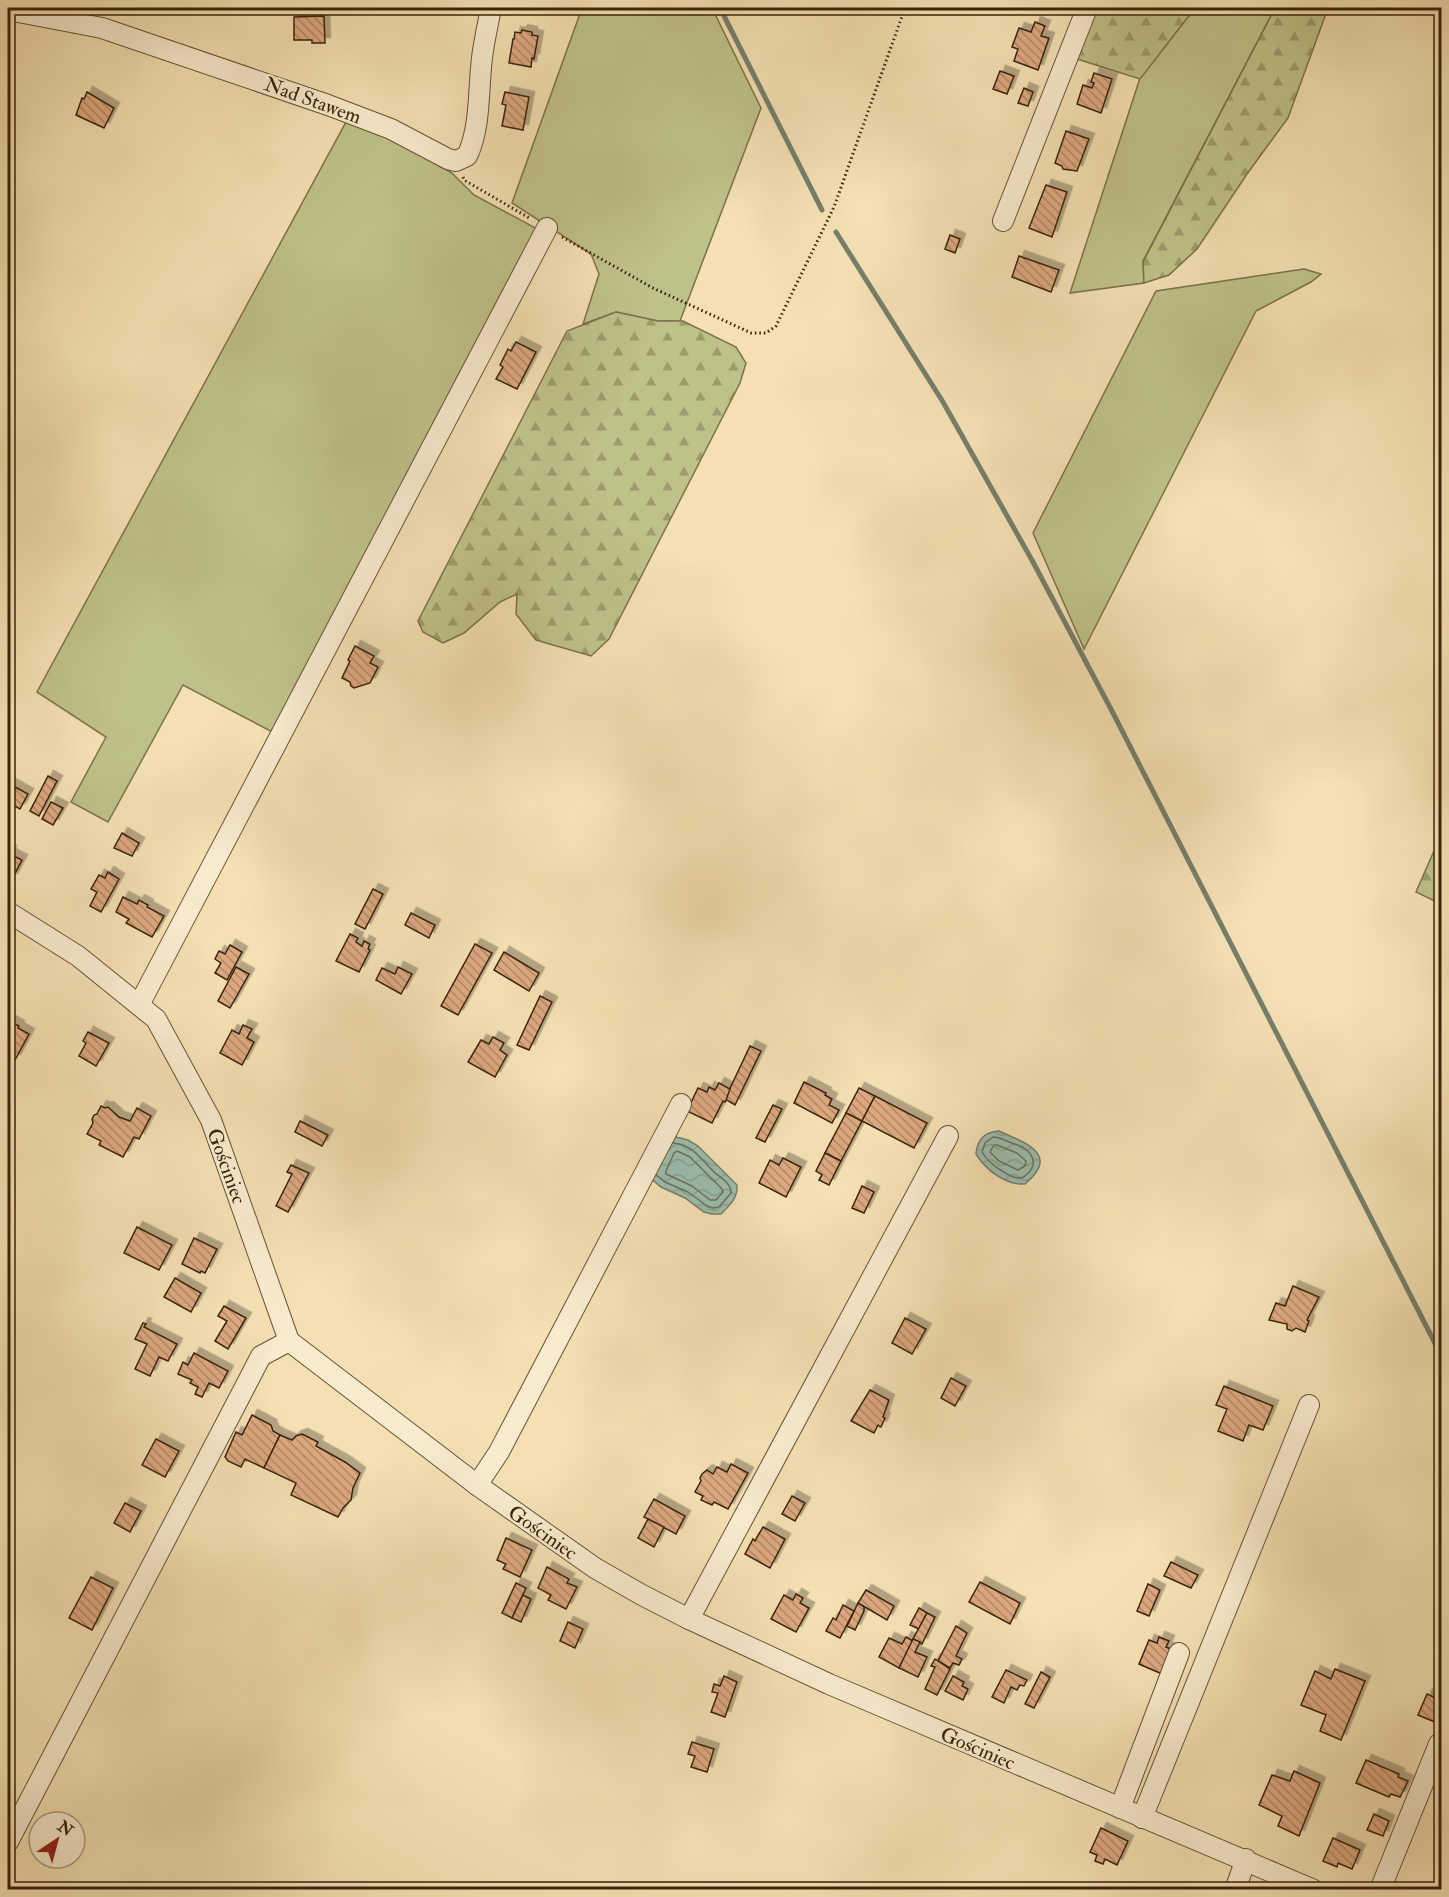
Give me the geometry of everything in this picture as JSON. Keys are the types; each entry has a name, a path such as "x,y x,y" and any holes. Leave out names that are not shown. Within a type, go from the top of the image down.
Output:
{"street":[{"name":"Nad Stawem","path":"8,10 89,24 200,60 391,129 432,152 456,160 467,156 471,149 482,57 491,8"},
{"path":"1003,221 1088,8"},
{"path":"139,1005 547,228"},
{"name":"Gościniec","path":"8,912 78,956 156,1019 211,1120 289,1341 477,1485 595,1568 689,1619 829,1684 1142,1818 1246,1859 1314,1890"},
{"path":"477,1485 499,1452 681,1104"},
{"path":"689,1619 948,1136"},
{"path":"8,1842 261,1356 289,1341"},
{"path":"1142,1818 1309,1404"},
{"path":"1120,1808 1179,1653"},
{"path":"1380,1890 1438,1744"},
{"path":"1235,1890 1246,1859"}],"path":[{"path":"652,288 751,333 766,333 776,326 834,207 905,8"}],"green space":[{"path":"582,8 712,8 761,108 680,321 658,321 616,312 583,324 599,274 591,254 512,203"},
{"path":"1095,8 1195,8 1140,79 1074,58"},
{"path":"1195,8 1275,8 1143,261 1144,283 1070,293 1140,78"},
{"path":"1275,8 1328,8 1288,118 1197,249 1169,275 1144,283 1143,262"},
{"path":"346,122 392,139 452,173 474,195 541,231 276,734 183,685 108,822 71,802 106,737 37,692"},
{"path":"1304,269 1321,274 1311,282 1256,311 1084,649 1033,533 1156,291"},
{"path":"616,312 658,321 683,321 736,347 746,363 740,383 609,639 591,656 536,640 516,614 517,594 500,602 464,633 443,643 423,632 418,621 567,331"},
{"path":"1441,835 1441,904 1416,892"}],"water":[{"path":"999,1131 1028,1145 1039,1157 1040,1165 1025,1184 1003,1179 985,1166 976,1154 983,1138"},
{"path":"676,1137 698,1146 737,1185 735,1198 721,1214 704,1212 685,1198 661,1187 648,1176 667,1138"}],"building":[{"path":"324,16 325,43 294,40 294,17"},
{"path":"1035,22 1045,26 1041,36 1049,38 1038,70 1014,61 1018,49 1012,47 1019,28 1031,32"},
{"path":"522,30 538,36 531,67 509,63 515,32 521,33"},
{"path":"1000,71 1014,76 1007,94 993,89"},
{"path":"1094,73 1112,79 1101,113 1077,104 1083,85 1092,88"},
{"path":"1024,88 1033,92 1028,106 1018,103"},
{"path":"87,92 114,108 104,128 76,115 82,98 84,99"},
{"path":"505,92 529,97 523,130 502,126 506,105 502,104"},
{"path":"1066,131 1089,139 1077,171 1063,169 1055,163"},
{"path":"1046,185 1067,192 1052,237 1029,228"},
{"path":"950,235 960,239 955,253 945,249"},
{"path":"1019,256 1059,270 1051,292 1012,277"},
{"path":"516,342 536,352 517,389 496,379 503,367 500,365 508,349 511,351"},
{"path":"355,646 374,656 370,663 378,667 370,683 354,688 350,682 342,678"},
{"path":"48,776 57,781 39,816 30,811"},
{"path":"8,783 28,794 20,809 8,802"},
{"path":"51,802 63,808 53,825 42,819"},
{"path":"122,833 139,843 132,856 114,848"},
{"path":"8,850 11,851 10,854 22,860 12,879 8,876"},
{"path":"108,872 119,879 101,912 90,906 97,892 91,889 99,875 105,878"},
{"path":"373,889 383,894 365,929 355,924"},
{"path":"123,897 137,904 139,900 164,916 152,937 126,923 129,919 116,912"},
{"path":"411,913 435,925 429,938 405,925"},
{"path":"350,934 358,938 356,942 362,946 364,941 370,944 368,949 370,950 359,972 336,961"},
{"path":"475,944 492,953 458,1015 441,1006"},
{"path":"230,945 242,952 227,980 215,973 221,963 215,959 219,951 225,954"},
{"path":"504,952 539,973 529,991 494,970"},
{"path":"236,967 249,974 230,1008 218,1001"},
{"path":"398,967 412,974 401,994 376,980 382,968 395,974"},
{"path":"540,996 552,1002 529,1050 517,1045"},
{"path":"8,1020 29,1034 15,1060 8,1056"},
{"path":"243,1025 252,1029 247,1038 254,1042 242,1065 220,1053 232,1030 239,1034"},
{"path":"88,1032 109,1043 96,1066 79,1056 86,1043 83,1041"},
{"path":"493,1037 504,1043 500,1050 507,1055 495,1077 468,1062 481,1040 489,1044"},
{"path":"750,1046 761,1051 735,1105 725,1099"},
{"path":"804,1082 826,1093 825,1095 832,1099 829,1105 839,1110 832,1123 794,1103"},
{"path":"719,1083 730,1089 712,1123 687,1111 698,1088 707,1092 709,1087 715,1090"},
{"path":"859,1088 875,1096 862,1121 846,1113"},
{"path":"875,1096 927,1123 914,1148 862,1121"},
{"path":"773,1105 782,1109 765,1142 756,1138"},
{"path":"101,1106 108,1107 119,1117 130,1121 137,1108 151,1116 139,1139 134,1137 123,1157 99,1145 101,1141 87,1134 93,1123 94,1115"},
{"path":"846,1113 862,1121 841,1161 825,1153"},
{"path":"300,1121 328,1135 322,1146 295,1132"},
{"path":"825,1153 841,1161 829,1185 819,1180 822,1175 816,1171"},
{"path":"783,1158 801,1167 786,1197 759,1183 770,1160 779,1165"},
{"path":"291,1165 309,1173 288,1212 276,1206 292,1174 287,1172"},
{"path":"862,1186 874,1192 864,1213 852,1208"},
{"path":"137,1227 172,1245 159,1270 124,1253"},
{"path":"194,1238 217,1249 205,1273 201,1271 200,1273 182,1264"},
{"path":"175,1278 201,1293 191,1312 164,1297"},
{"path":"1293,1286 1319,1297 1307,1320 1309,1321 1305,1332 1296,1328 1292,1331 1287,1329 1287,1324 1269,1320 1276,1303 1285,1306"},
{"path":"224,1306 246,1318 228,1349 215,1341 227,1321 218,1316"},
{"path":"905,1318 926,1329 912,1354 892,1343"},
{"path":"143,1323 146,1324 144,1327 177,1344 168,1361 159,1357 150,1376 135,1369 147,1344 135,1339"},
{"path":"194,1353 228,1371 219,1388 209,1383 202,1397 195,1394 198,1387 190,1383 192,1380 178,1374 183,1362 188,1365"},
{"path":"951,1378 966,1386 955,1406 941,1398"},
{"path":"1224,1386 1273,1406 1263,1430 1249,1425 1243,1441 1218,1431 1227,1409 1216,1405"},
{"path":"870,1390 889,1400 881,1427 878,1425 874,1433 851,1421"},
{"path":"252,1415 271,1425 273,1431 280,1435 264,1468 245,1459 241,1467 228,1461 225,1457 236,1432 242,1435"},
{"path":"302,1434 318,1442 316,1446 360,1473 353,1488 351,1500 338,1517 291,1495 296,1483 264,1468 280,1435 292,1440"},
{"path":"156,1439 179,1451 165,1477 142,1465"},
{"path":"731,1464 748,1473 728,1509 714,1502 712,1505 701,1500 703,1496 695,1492 702,1474 707,1470 713,1474 717,1467 727,1472"},
{"path":"792,1496 805,1503 795,1521 782,1514"},
{"path":"654,1499 685,1516 676,1534 644,1517"},
{"path":"125,1503 141,1511 130,1532 114,1523"},
{"path":"648,1519 664,1527 654,1547 638,1538"},
{"path":"763,1527 785,1539 770,1568 745,1554"},
{"path":"506,1538 532,1550 520,1577 503,1569 506,1564 497,1560"},
{"path":"1171,1562 1198,1575 1191,1588 1164,1576"},
{"path":"547,1567 569,1579 567,1583 577,1587 566,1609 548,1600 551,1595 538,1588"},
{"path":"91,1577 113,1588 92,1630 69,1618"},
{"path":"980,1582 1020,1603 1010,1624 969,1602"},
{"path":"516,1583 526,1588 512,1618 502,1613"},
{"path":"1148,1584 1160,1590 1149,1616 1137,1611"},
{"path":"866,1590 894,1606 887,1620 858,1603"},
{"path":"796,1594 803,1598 800,1603 809,1608 796,1632 771,1619 784,1595 793,1600"},
{"path":"523,1595 531,1599 521,1622 512,1618"},
{"path":"858,1603 864,1607 864,1611 855,1630 847,1626"},
{"path":"843,1605 854,1611 840,1638 826,1631 833,1618 836,1620"},
{"path":"919,1608 927,1613 919,1629 910,1625"},
{"path":"927,1613 935,1617 922,1644 913,1639"},
{"path":"568,1622 583,1629 575,1648 560,1641"},
{"path":"956,1626 967,1633 956,1656 962,1659 959,1665 953,1663 950,1668 938,1661"},
{"path":"906,1637 913,1641 899,1668 879,1657 889,1638 902,1644"},
{"path":"1159,1637 1169,1641 1166,1647 1173,1650 1162,1674 1139,1664 1149,1640 1157,1643"},
{"path":"913,1639 920,1642 915,1652 927,1657 918,1677 899,1668"},
{"path":"935,1659 950,1669 937,1695 925,1689 935,1667 931,1666"},
{"path":"1335,1669 1365,1681 1341,1740 1320,1731 1326,1715 1301,1705 1315,1671 1331,1679"},
{"path":"1006,1670 1027,1680 1024,1686 1020,1685 1017,1690 1011,1687 1004,1703 992,1697"},
{"path":"1041,1672 1050,1677 1034,1708 1025,1704"},
{"path":"724,1676 737,1682 725,1717 711,1712 718,1693 712,1692 714,1684 720,1686"},
{"path":"953,1676 964,1682 962,1686 968,1689 963,1700 945,1691"},
{"path":"1427,1694 1442,1701 1442,1725 1418,1715"},
{"path":"692,1742 714,1749 707,1772 691,1767 695,1756 688,1754"},
{"path":"1366,1760 1399,1774 1398,1777 1408,1781 1400,1797 1391,1794 1389,1797 1356,1783"},
{"path":"1294,1771 1320,1783 1299,1836 1278,1826 1282,1816 1259,1805 1272,1775 1290,1781"},
{"path":"1374,1814 1389,1821 1383,1836 1367,1830"},
{"path":"1101,1828 1128,1841 1117,1865 1105,1859 1103,1864 1095,1861 1097,1855 1090,1852"},
{"path":"1333,1838 1360,1850 1352,1869 1338,1863 1337,1867 1323,1861"}],"waterway":[{"path":"720,8 822,210"},
{"path":"836,232 943,402 1033,562 1113,713 1442,1357"}]}
